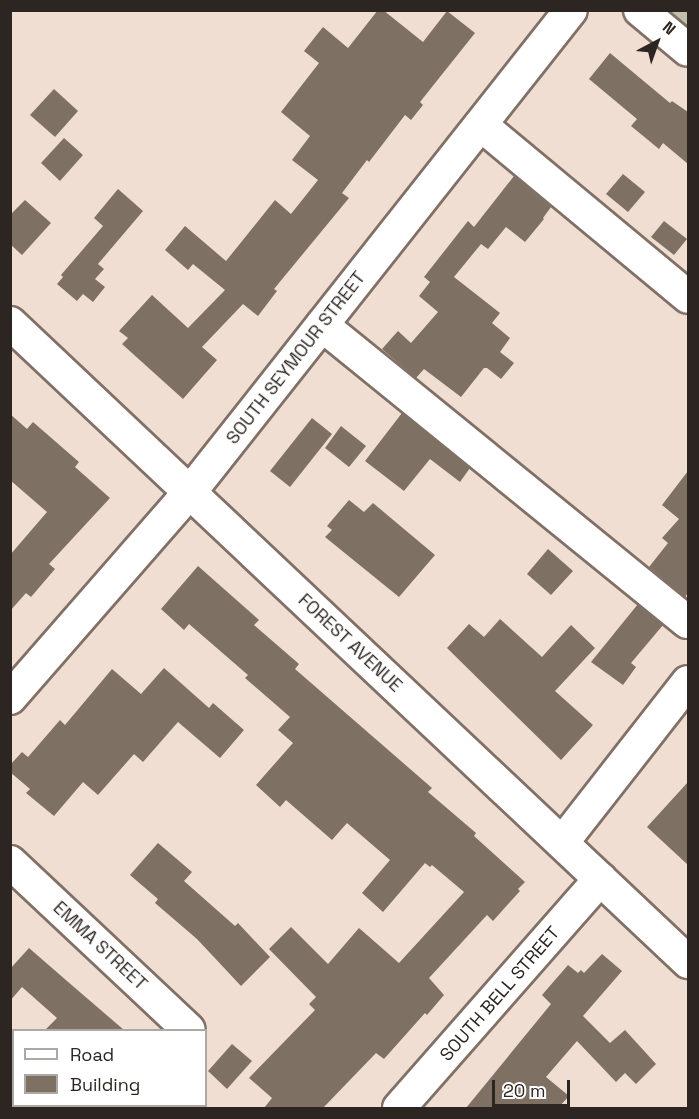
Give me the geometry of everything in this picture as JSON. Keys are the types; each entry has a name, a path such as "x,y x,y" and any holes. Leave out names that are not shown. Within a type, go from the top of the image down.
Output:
{"street":[{"name":"SOUTH SEYMOUR STREET","path":"10,698 190,492 572,10"},
{"path":"639,10 688,50"},
{"path":"481,125 688,297"},
{"name":"FOREST AVENUE","path":"10,323 688,962"},
{"path":"322,326 688,622"},
{"path":"562,843 685,694"},
{"name":"EMMA STREET","path":"10,862 188,1029"},
{"name":"SOUTH BELL STREET","path":"399,1108 600,879"}],"green space":[{"path":"640,11 688,11 688,50"}],"building":[{"path":"378,10 383,10 423,42 447,11 475,33 420,102 423,105 411,120 405,115 369,162 367,160 342,193 349,198 274,289 277,291 258,316 243,304 202,347 217,360 183,399 122,344 128,338 119,331 152,295 188,328 225,290 193,264 188,270 165,250 185,226 226,261 275,200 291,214 318,180 292,160 310,136 281,112 319,63 304,51 323,27 348,48"},
{"path":"610,53 670,103 672,101 688,112 688,164 663,143 659,149 631,126 637,119 589,79"},
{"path":"54,89 78,111 55,137 30,115"},
{"path":"64,138 83,155 60,181 41,163"},
{"path":"623,174 645,192 628,212 606,194"},
{"path":"514,176 551,207 544,219 525,242 506,227 488,249 481,244 454,277 500,313 492,323 510,338 500,352 514,363 501,379 484,368 461,397 424,369 416,378 382,349 398,331 411,343 438,312 419,296 430,282 424,277 468,221 474,227"},
{"path":"118,189 143,211 98,264 104,269 95,279 105,287 93,302 83,294 77,301 57,284 63,277 61,275 103,226 94,218"},
{"path":"25,200 51,223 22,255 10,244 10,215"},
{"path":"664,221 687,239 674,255 651,237"},
{"path":"402,413 470,468 460,482 430,459 404,491 365,461"},
{"path":"10,414 27,429 33,422 79,462 75,467 110,498 49,564 55,569 31,597 26,593 10,611 10,555 47,512 10,480"},
{"path":"312,418 332,434 290,487 270,471"},
{"path":"341,426 366,446 349,467 325,448"},
{"path":"688,471 688,593 685,597 649,567 668,543 662,538 679,519 662,505"},
{"path":"349,500 364,512 373,503 435,555 399,597 325,537 332,530 327,526"},
{"path":"548,549 573,571 551,595 527,574"},
{"path":"198,566 259,620 254,625 299,664 295,669 432,788 428,792 476,833 474,836 525,882 518,889 520,891 493,921 487,915 429,978 444,995 427,1015 425,1013 384,1059 376,1053 323,1108 264,1108 272,1098 249,1078 315,1010 309,1004 316,997 269,949 291,927 328,964 359,928 399,963 464,892 432,865 430,867 425,863 383,912 362,893 390,860 347,823 332,840 286,800 280,807 256,785 293,743 278,730 290,717 245,678 248,675 189,624 184,630 161,609"},
{"path":"638,604 663,625 631,663 636,667 623,685 591,662"},
{"path":"500,619 542,657 571,625 595,648 555,691 593,725 561,760 447,648 469,624 484,637"},
{"path":"164,668 209,708 213,703 244,730 220,758 178,722 143,762 134,754 98,795 83,782 54,816 26,793 30,789 10,772 10,765 22,752 28,757 60,720 65,725 112,669 141,694"},
{"path":"688,782 688,865 647,827"},
{"path":"158,843 192,872 184,881 235,926 238,923 270,957 241,986 197,939 155,903 158,899 130,875"},
{"path":"29,948 123,1029 46,1029 57,1018 22,987 10,1001 10,969"},
{"path":"602,954 622,971 583,1016 610,1043 625,1030 656,1064 636,1084 625,1073 616,1082 577,1041 546,1077 569,1096 558,1108 466,1108 551,1004 542,995 568,965 578,973 581,970 584,973"},
{"path":"232,1044 252,1061 227,1089 208,1071"}]}
